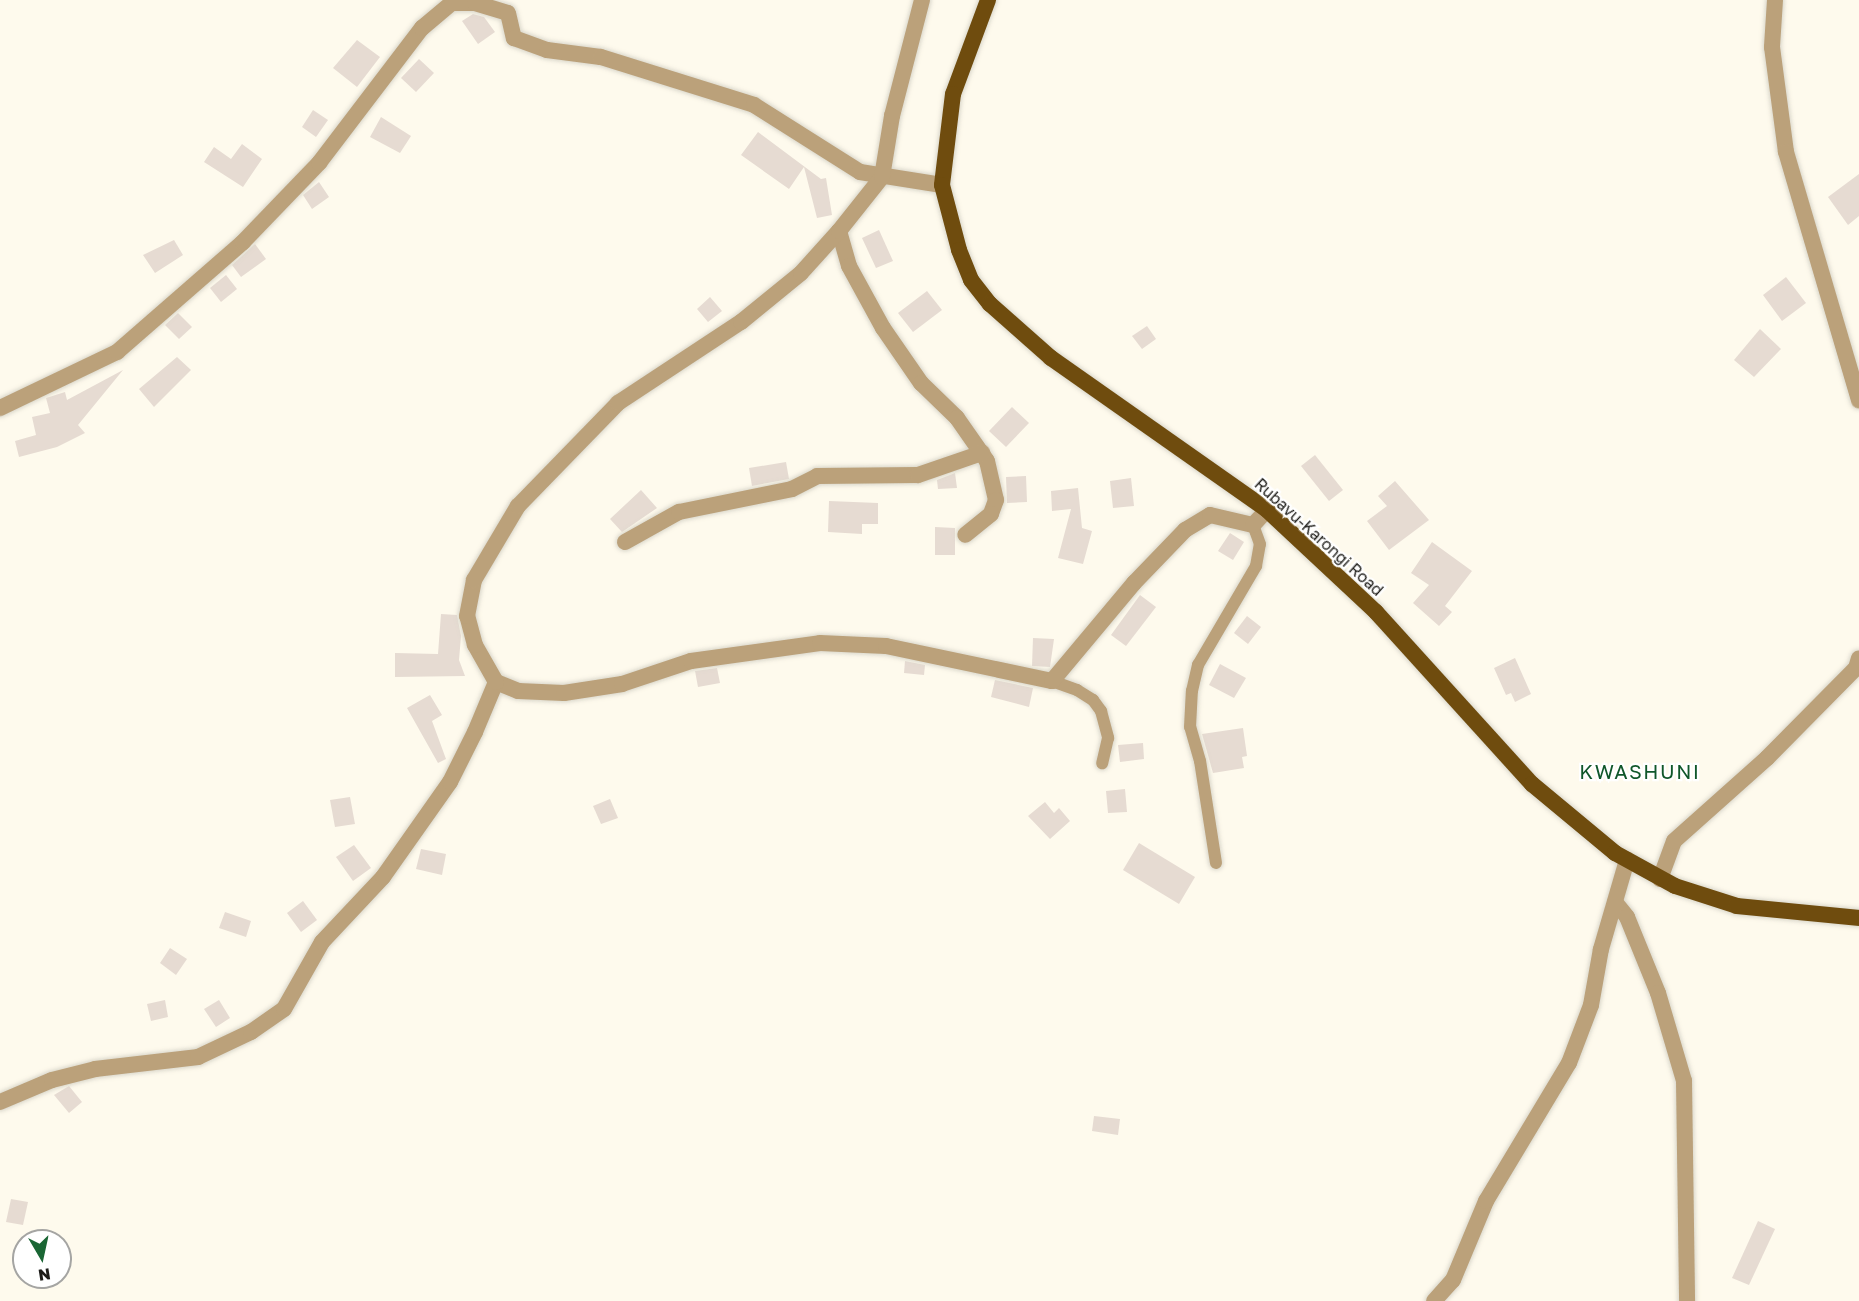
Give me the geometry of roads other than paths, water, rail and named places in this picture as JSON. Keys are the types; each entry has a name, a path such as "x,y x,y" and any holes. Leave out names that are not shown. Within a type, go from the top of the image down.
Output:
{"highway":[{"name":"Rubavu-Karongi Road","path":"988,0 952,94 942,185 959,250 971,280 990,304 1051,357 1267,510 1376,612 1532,784 1560,811 1627,860 1660,879 1737,906 1859,918"}],"street":[{"path":"922,0 891,116 882,177 839,231 801,273 741,322 618,402 518,506 474,580 466,616 475,645 496,682 518,691 564,693 622,684 691,661 820,644 886,646 1052,681 1134,583 1196,522 1218,516 1253,525 1267,510"},
{"path":"1775,0 1772,48 1786,152 1859,400"},
{"path":"0,408 117,352 243,242 319,163 422,28 452,3 475,3 508,13 514,38 548,50 601,57 679,79 754,105 848,167 882,177 942,185"},
{"path":"839,231 849,266 883,328 921,383 957,418 987,460 996,501 991,514 965,535"},
{"path":"625,542 679,512 792,489 817,476 918,475 982,453"},
{"path":"1660,879 1674,841 1767,758 1856,668 1859,658"},
{"path":"0,1102 52,1080 95,1069 198,1057 251,1032 284,1010 322,942 383,877 450,782 496,682"},
{"path":"1434,1301 1454,1280 1486,1200 1569,1063 1591,1005 1627,860"},
{"path":"1615,902 1628,917 1658,993 1684,1081 1687,1301"}],"lane":[{"path":"1216,863 1200,761 1190,727 1192,691 1198,665 1256,566 1260,544 1253,525"},
{"path":"1052,681 1085,695 1101,711 1108,738 1102,763"}],"district":[{"name":"KWASHUNI","path":"1640,771"}]}
